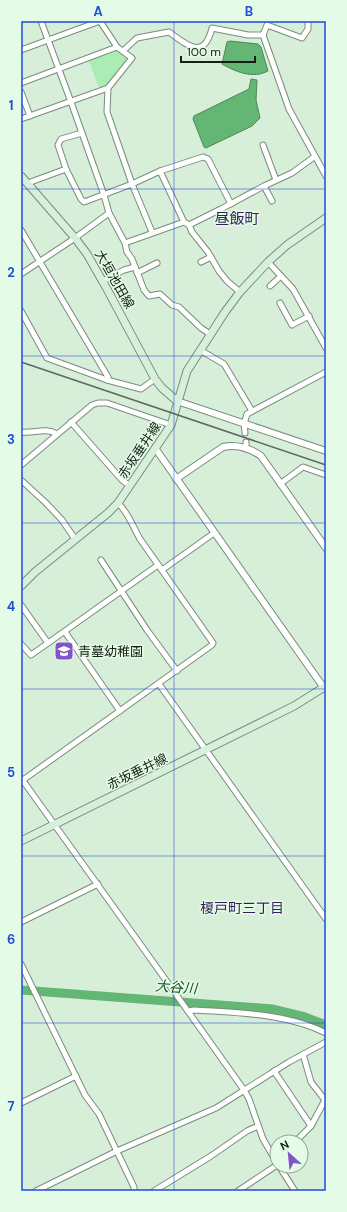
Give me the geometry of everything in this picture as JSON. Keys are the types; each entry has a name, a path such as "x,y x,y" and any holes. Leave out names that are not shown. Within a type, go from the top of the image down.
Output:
{"main road":[{"name":"大垣池田線","path":"21,176 75,238 102,281 155,379 162,388 178,401"},
{"name":"赤坂垂井線","path":"21,586 35,572 108,513 118,503 171,425 187,371 210,334 240,292 268,262 287,245 326,218"},
{"name":"赤坂垂井線","path":"21,842 294,706 325,689"}],"street":[{"path":"41,21 104,195 109,213 125,243 127,252 144,290 149,296 160,294 172,305 179,306 201,328 210,334"},
{"path":"21,50 100,21 117,47 132,58 108,88 21,119"},
{"path":"308,21 308,29 302,38 267,25 263,35 289,109 314,157 326,176"},
{"path":"123,51 137,38 169,32 192,48 201,47 209,40 212,28 248,35 263,35"},
{"path":"21,83 117,47"},
{"path":"108,88 107,112 132,184 152,232"},
{"path":"21,92 30,116"},
{"path":"82,133 60,140 58,146 66,169 80,199 84,202 132,184 160,171 203,157 208,159 231,204"},
{"path":"263,145 276,180"},
{"path":"125,243 152,232 187,223 231,204 296,171 314,157"},
{"path":"28,183 66,169"},
{"path":"160,171 192,232 226,280 240,292"},
{"path":"264,186 272,201"},
{"path":"21,274 109,213"},
{"path":"21,230 108,377 107,380"},
{"path":"201,262 211,257"},
{"path":"268,262 293,289 326,348"},
{"path":"137,273 156,263"},
{"path":"102,281 124,270 135,267"},
{"path":"270,286 281,276"},
{"path":"280,303 292,325 309,316"},
{"path":"21,311 47,358 107,380 141,389 155,379"},
{"path":"200,350 224,364 252,411"},
{"path":"245,433 244,424 247,414 326,372"},
{"path":"178,401 326,451"},
{"path":"21,465 92,405 107,403 171,425"},
{"path":"71,422 122,480 130,486"},
{"path":"21,432 51,431 57,434"},
{"path":"176,479 223,447 231,445 246,445 261,456 326,548"},
{"path":"155,448 325,689"},
{"path":"280,484 304,467 326,475"},
{"path":"21,480 62,520 75,539"},
{"path":"118,503 125,509 132,526 213,643 159,684 22,779 244,1090 269,1150"},
{"path":"21,644 31,655 121,592 214,533"},
{"path":"101,560 121,592 177,671"},
{"path":"21,604 48,643"},
{"path":"65,632 120,711"},
{"path":"159,684 326,919"},
{"path":"21,922 98,884"},
{"path":"21,964 85,1095 99,1114 134,1187 134,1191"},
{"path":"187,1010 261,1014 314,1027 326,1033"},
{"path":"36,1191 117,1151 216,1108 274,1071 326,1042"},
{"path":"302,1134 310,1126 326,1100 311,1082 303,1054"},
{"path":"274,1071 310,1126"},
{"path":"21,1104 76,1076"},
{"path":"154,1191 211,1156 247,1131 258,1126"},
{"path":"238,1191 269,1170"},
{"path":"284,1174 295,1191"}],"shaded area":[{"path":"227,42 258,44 261,47 268,71 256,74 245,74 222,64"},
{"path":"117,51 127,57 128,61 108,85 99,88 89,61"},
{"path":"251,79 257,80 256,100 260,118 252,126 206,148 204,147 193,119 194,116 249,89"}],"waterway":[{"name":"大谷川","path":"21,990 273,1009 302,1016 326,1025"}],"railway":[{"path":"21,362 326,465"}],"place":[{"name":"青墓幼稚園","path":"64,651"}],"district":[{"name":"昼飯町","path":"237,219"},
{"name":"榎戸町三丁目","path":"242,908"}]}
